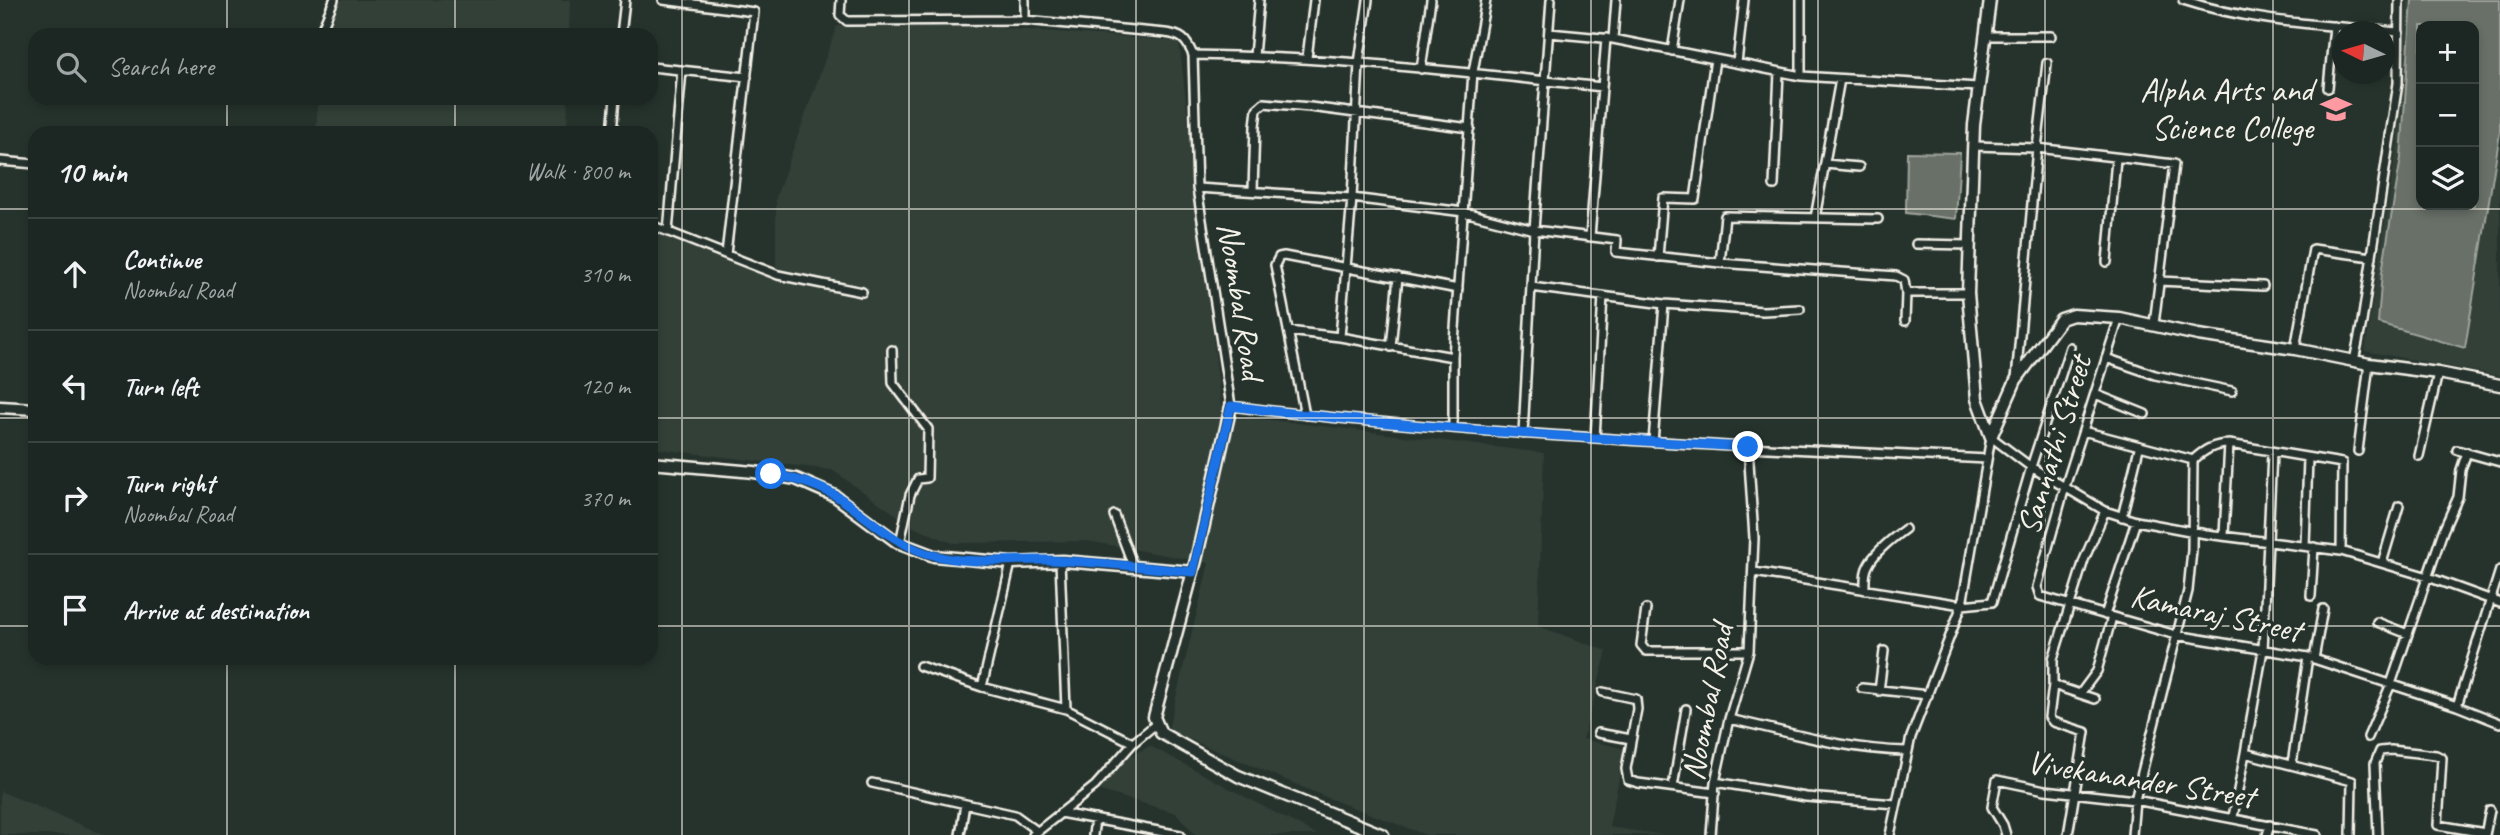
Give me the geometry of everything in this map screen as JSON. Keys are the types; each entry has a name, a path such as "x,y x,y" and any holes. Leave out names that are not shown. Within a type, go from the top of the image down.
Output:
{"street":[{"path":"322,28 334,0"},
{"path":"622,28 625,0"},
{"path":"663,0 754,12 726,254"},
{"path":"841,0 840,15 847,21 1025,20 1181,35 1188,42 1193,55 1307,58 1473,72 1602,88"},
{"path":"1025,0 1025,20"},
{"path":"1254,56 1259,0"},
{"path":"1307,58 1314,0"},
{"path":"1340,337 1352,198 1359,63 1368,0"},
{"path":"1421,69 1431,0"},
{"path":"1453,428 1453,357 1473,72 1486,0"},
{"path":"1523,434 1534,230 1551,0"},
{"path":"1590,237 1602,88 1616,0"},
{"path":"1672,51 1680,0"},
{"path":"1737,63 1744,0"},
{"path":"1801,0 1801,76"},
{"path":"1990,0 1978,87 1968,293 1977,399 1991,437 2031,467 2105,511 2122,517 2224,535 2342,551 2428,577 2500,603"},
{"path":"2183,0 2216,11 2253,18 2332,26"},
{"path":"2354,361 2398,83 2399,0"},
{"path":"2395,32 2399,32"},
{"path":"1549,33 1610,38 1801,76 1978,87"},
{"path":"1984,36 2051,36"},
{"path":"2328,88 2332,47"},
{"name":"Noombal Road","path":"1193,55 1196,188 1231,406 1523,434 1748,447 1754,538 1749,651 1729,719 1715,782 1711,835"},
{"path":"1658,257 1663,198 1695,200 1716,59"},
{"path":"2016,380 2037,148 2048,63"},
{"path":"658,68 747,77"},
{"path":"668,232 682,70"},
{"path":"1774,185 1779,72"},
{"path":"1815,218 1840,79"},
{"path":"1253,190 1255,126 1258,109 1264,103 1469,128"},
{"path":"613,126 614,105"},
{"path":"1974,146 2037,148 2174,164 2154,324"},
{"path":"2107,262 2116,159"},
{"path":"0,161 28,163"},
{"path":"1825,164 1859,167"},
{"path":"1196,188 1352,198 1464,212 1534,230 1617,240 1616,252 1895,276 1904,280 1905,321"},
{"path":"1720,263 1725,216 1878,219"},
{"path":"658,228 778,275 862,292"},
{"path":"1916,244 1970,245"},
{"path":"2295,349 2313,249 2372,257"},
{"path":"1305,415 1275,265 1279,257 1458,289"},
{"path":"1391,347 1398,277"},
{"path":"2159,281 2263,286"},
{"path":"1531,287 1664,304 1752,311 1800,309"},
{"path":"1906,293 1968,293"},
{"path":"1595,438 1603,296"},
{"path":"1653,442 1664,304"},
{"path":"1890,835 1906,751 1962,604 1991,437 2016,380 2061,319 2073,315 2119,318 2198,335 2500,385"},
{"name":"Sannathi Street","path":"2037,587 2065,487 2119,318"},
{"path":"1288,331 1340,337 1453,357"},
{"path":"1754,572 1962,604 1987,604 1995,597 2031,467 2070,346"},
{"path":"892,350 893,383 928,429 927,478 918,478 910,495 900,543"},
{"path":"2106,358 2155,375 2232,391"},
{"path":"2358,451 2369,364"},
{"path":"2419,456 2438,373"},
{"path":"2095,394 2146,414"},
{"path":"1231,406 1193,572 1154,717 1161,733 1238,776 1359,831 1382,835"},
{"path":"0,407 28,409"},
{"path":"2083,431 2193,460"},
{"path":"2193,460 2209,448 2229,444 2342,463 2342,551"},
{"path":"2224,535 2229,444"},
{"path":"1748,447 1987,459"},
{"path":"2122,517 2139,448"},
{"path":"2456,450 2500,462"},
{"path":"2368,737 2409,634 2442,531 2458,497 2461,470 2467,452"},
{"path":"2233,817 2263,650 2272,453"},
{"path":"2305,546 2308,458"},
{"path":"2132,835 2135,800 2188,591 2193,530 2193,460"},
{"path":"658,464 754,472 796,479 840,499 900,543 940,557 1011,563 1060,561 1193,572"},
{"path":"2382,563 2399,506"},
{"path":"2068,835 2085,732 2053,722 2049,717 2053,659 2069,604 2105,511"},
{"path":"1114,515 1133,566"},
{"path":"2080,694 2097,671 2109,616 2136,521"},
{"path":"1865,590 1868,564 1882,551 1886,543 1905,529"},
{"path":"2311,596 2314,547"},
{"path":"1060,561 1066,709"},
{"path":"982,687 1011,563"},
{"path":"2457,706 2500,570"},
{"name":"Kamaraj Street","path":"2037,587 2040,596 2176,635 2311,658 2500,723"},
{"path":"1646,609 1642,645 1646,651 1749,651"},
{"path":"2291,764 2322,609"},
{"path":"2378,622 2409,634"},
{"path":"1879,691 1884,651"},
{"path":"920,666 982,687 1066,709 1133,743"},
{"path":"2053,685 2095,699"},
{"path":"1862,688 1928,695"},
{"path":"1603,692 1636,699 1626,769 1628,780 1715,793"},
{"path":"1673,787 1686,709"},
{"path":"1729,719 1849,746 1906,751"},
{"path":"872,783 1015,815 1035,833 1095,786 1133,743 1157,723"},
{"path":"1598,733 1631,739"},
{"path":"2378,835 2375,763 2381,751 2436,755 2442,758 2438,825 2485,834 2490,810"},
{"path":"2245,753 2352,781 2351,835"},
{"name":"Vivekanander Street","path":"2006,835 1992,807 1997,780 2045,790 2135,800 2317,835"},
{"path":"1715,782 1807,797 1896,804"},
{"path":"960,835 965,804"},
{"path":"1060,813 1180,835"},
{"path":"1093,835 1095,820"},
{"path":"2267,835 2270,825"}],"shaded area":[{"path":"327,0 570,0 569,28 325,28"},
{"path":"2407,0 2500,0 2500,376 2365,351 2397,145"},
{"path":"2412,0 2500,0 2500,133 2465,348 2378,323 2382,272 2401,158"},
{"path":"961,25 1179,41 1222,414 1544,453 1538,626 1607,651 1583,739 1625,749 1609,827 1663,835 1426,835 1328,798 1168,730 1209,563 1087,541 953,543 915,528 832,470 658,449 658,232 776,269 776,197 837,26"},
{"path":"318,105 568,105 567,126 316,126"},
{"path":"1907,152 1960,153 1956,219 1906,213"},
{"path":"1150,746 1317,835 1196,835 1176,813 1101,791 1101,770"},
{"path":"0,791 105,835 0,835"}],"place":[{"name":"Alpha Arts and Science College","path":"2336,109"}],"route":[{"path":"771,474 796,479 831,493 900,543 934,556 1011,563 1072,561 1193,572 1231,406 1510,433 1748,447"}]}
